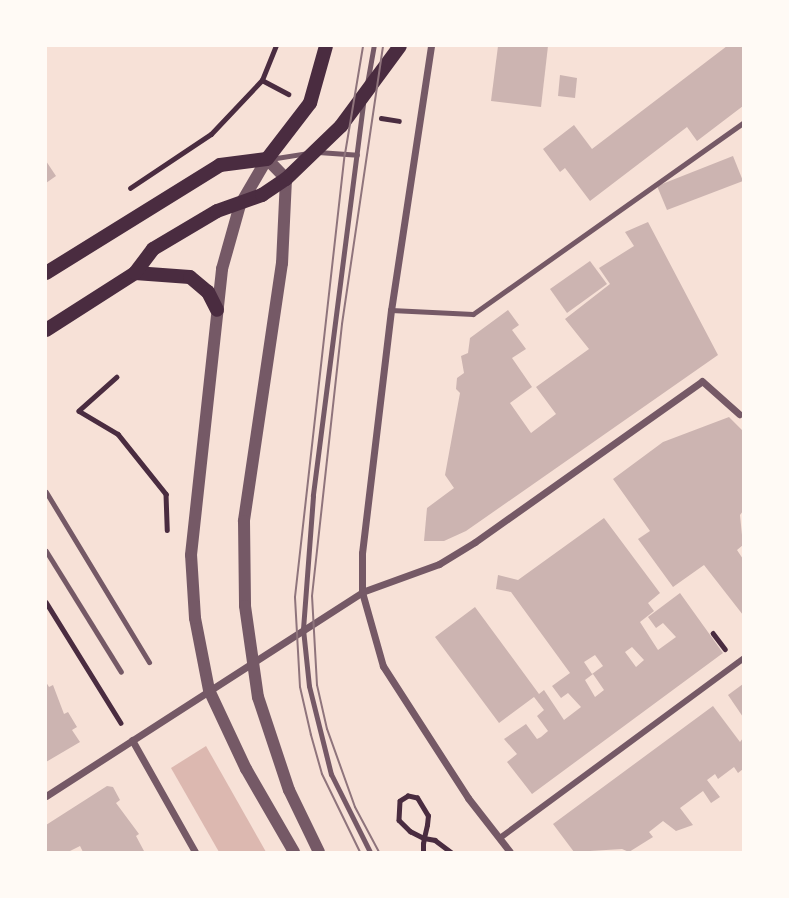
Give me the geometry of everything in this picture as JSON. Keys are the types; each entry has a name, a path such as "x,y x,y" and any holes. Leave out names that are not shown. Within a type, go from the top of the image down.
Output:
{"main road":[{"path":"46,273 210,170 244,160 267,159 310,103 326,46"},
{"path":"46,330 135,273 153,249 217,211 240,205 286,179 318,152 365,96 400,46"},
{"path":"135,273 190,277 208,292 218,310"}],"street":[{"path":"431,46 391,310 362,554 362,592 383,666 446,766 510,852"},
{"path":"294,852 246,769 209,690 195,618 191,555 222,269 240,205 267,159 286,179 282,263 244,521 250,662 289,790 319,852"},
{"path":"46,796 362,592 439,564 475,542 702,381 741,416"},
{"path":"500,838 744,657"},
{"path":"132,740 195,852"}],"lane":[{"path":"370,852 331,774 309,686 303,629 308,537 357,155 374,46"},
{"path":"391,310 473,314 744,122"},
{"path":"267,159 318,152 357,155"},
{"path":"46,492 149,662"},
{"path":"46,551 121,671"}],"path":[{"path":"123,192 211,134 262,80 276,46"},
{"path":"117,377 79,411 118,434 166,494 167,541"},
{"path":"46,602 132,740"},
{"path":"423,852 424,838 428,816 417,798 408,796 401,801 399,820 424,838 435,839 451,852"}],"shaded area":[{"path":"206,746 266,852 219,852 171,768"}],"building":[{"path":"498,46 548,46 541,107 491,101"},
{"path":"727,46 743,46 743,106 697,141 687,127 590,201 565,168 560,172 543,149 574,125 592,149"},
{"path":"560,75 577,78 575,98 558,96"},
{"path":"733,156 743,181 667,210 657,186"},
{"path":"46,161 56,176 46,183"},
{"path":"648,222 718,355 466,531 444,541 424,541 427,508 454,488 445,475 460,393 456,389 457,378 464,373 461,356 468,353 470,338 508,310 519,325 512,330 526,349 512,358 532,387 510,403 531,433 556,414 536,387 589,349 565,319 610,284 599,268 634,246 625,232"},
{"path":"590,261 607,284 567,313 550,289"},
{"path":"729,417 743,431 743,511 740,515 743,545 737,550 743,559 743,615 704,565 673,587 638,539 650,531 613,479 663,442"},
{"path":"604,518 660,593 648,603 654,611 640,622 658,650 676,637 663,623 656,628 648,617 680,593 723,653 532,794 507,762 517,754 504,739 526,724 537,739 541,737 548,731 537,716 544,710 534,697 499,723 435,637 475,607 539,694 544,690 564,720 581,707 568,693 561,698 552,686 570,673 511,592 496,589 498,575 518,580","holes":["632,647 644,660 636,667 625,652","595,655 603,666 592,674 584,662","593,674 604,690 595,697 585,680"]},
{"path":"46,682 49,687 53,685 64,714 68,712 77,727 72,730 80,742 46,762"},
{"path":"743,684 743,717 728,695"},
{"path":"713,706 740,742 743,738 743,769 738,773 734,767 718,779 715,774 707,780 720,797 711,803 703,791 680,808 693,825 676,831 663,821 649,832 653,837 629,852 622,849 574,852 553,824"},
{"path":"107,786 113,787 120,800 116,803 139,834 136,836 144,851 149,852 83,852 80,846 68,852 46,851 46,825"}],"tram line":[{"path":"360,852 322,774 311,735 300,687 295,597 345,154 363,46"},
{"path":"379,852 355,807 327,729 317,685 312,596 342,324 383,46"}]}
